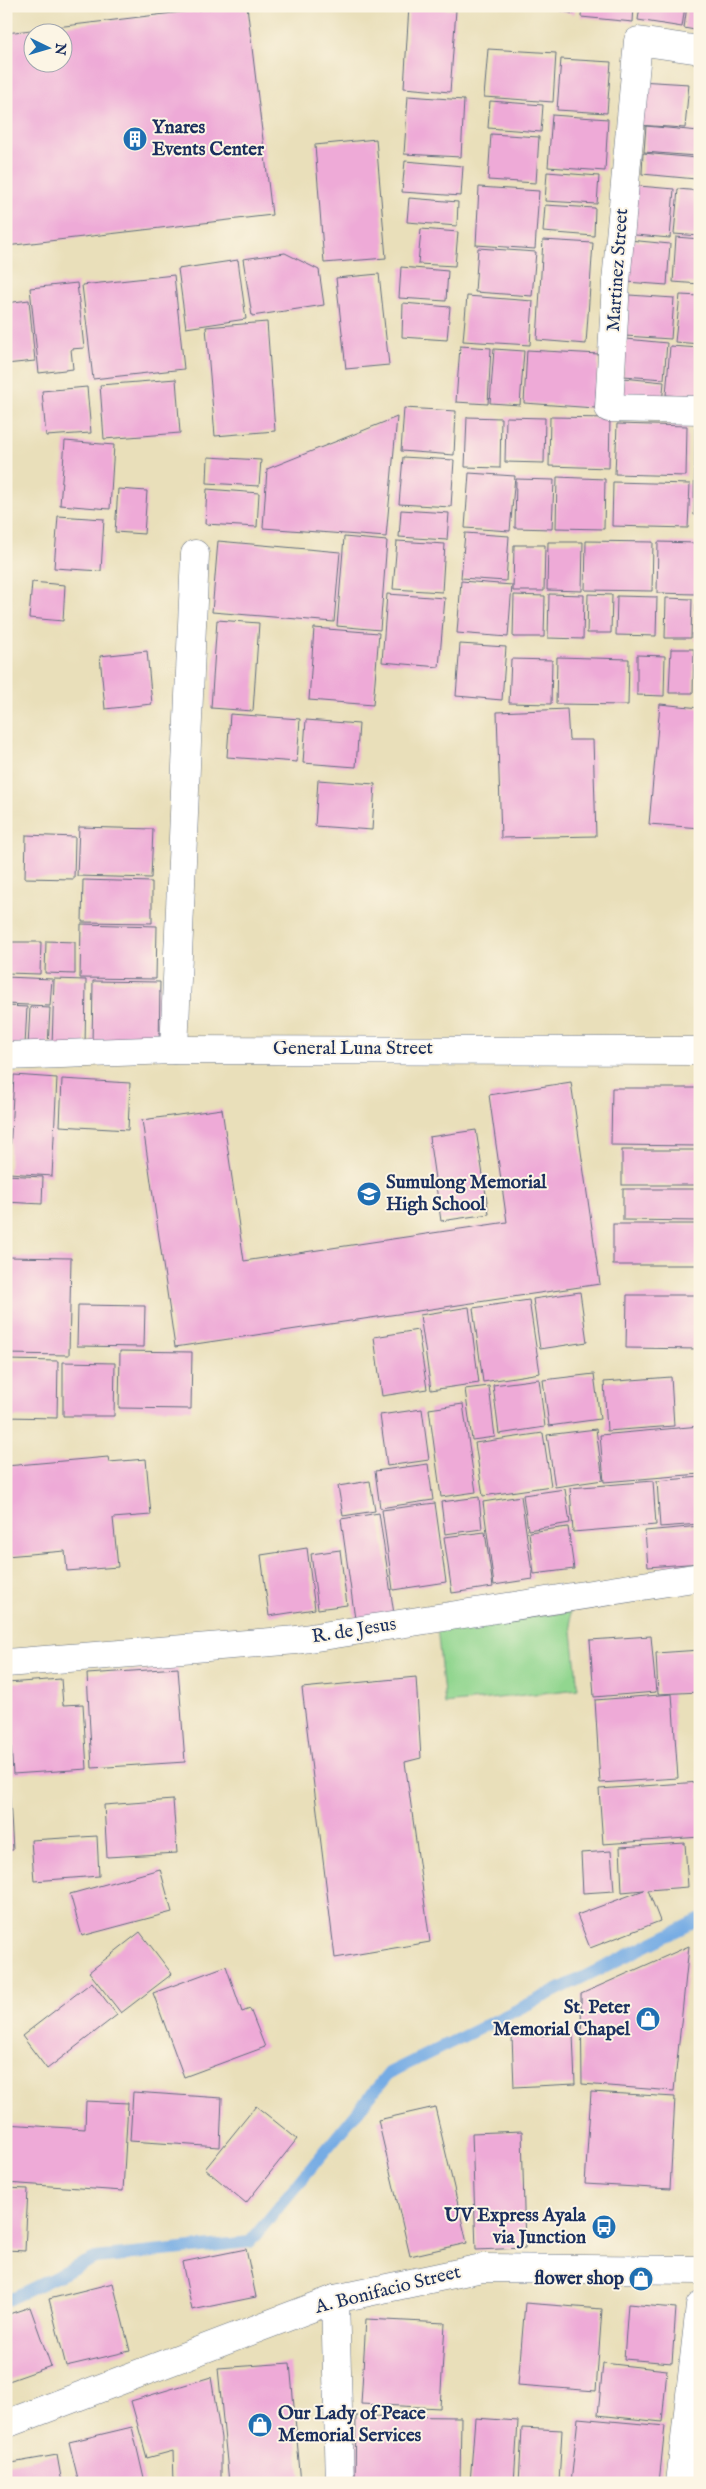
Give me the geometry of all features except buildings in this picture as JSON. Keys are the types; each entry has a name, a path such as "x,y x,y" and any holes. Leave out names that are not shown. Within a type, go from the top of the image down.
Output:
{"street":[{"name":"Martinez Street","path":"700,50 638,41 616,282 609,408 700,410"},
{"path":"174,1050 195,554"},
{"name":"General Luna Street","path":"6,1056 174,1050 700,1051"},
{"name":"R. de Jesus","path":"6,1663 297,1640 700,1577"},
{"name":"A. Bonifacio Street","path":"6,2424 335,2299 482,2268 700,2270"},
{"path":"335,2299 340,2483"},
{"path":"680,2483 700,2306"}],"green space":[{"path":"570,1612 578,1689 445,1704 437,1627"}],"waterway":[{"path":"6,2301 95,2258 250,2242 389,2073 699,1920"}],"place":[{"name":"Ynares Events Center","path":"135,139"},
{"name":"Sumulong Memorial High School","path":"369,1194"},
{"name":"St. Peter Memorial Chapel","path":"648,2019"},
{"name":"UV Express Ayala via Junction","path":"604,2227"},
{"name":"flower shop","path":"641,2279"},
{"name":"Our Lady of Peace Memorial Services","path":"260,2425"}]}
